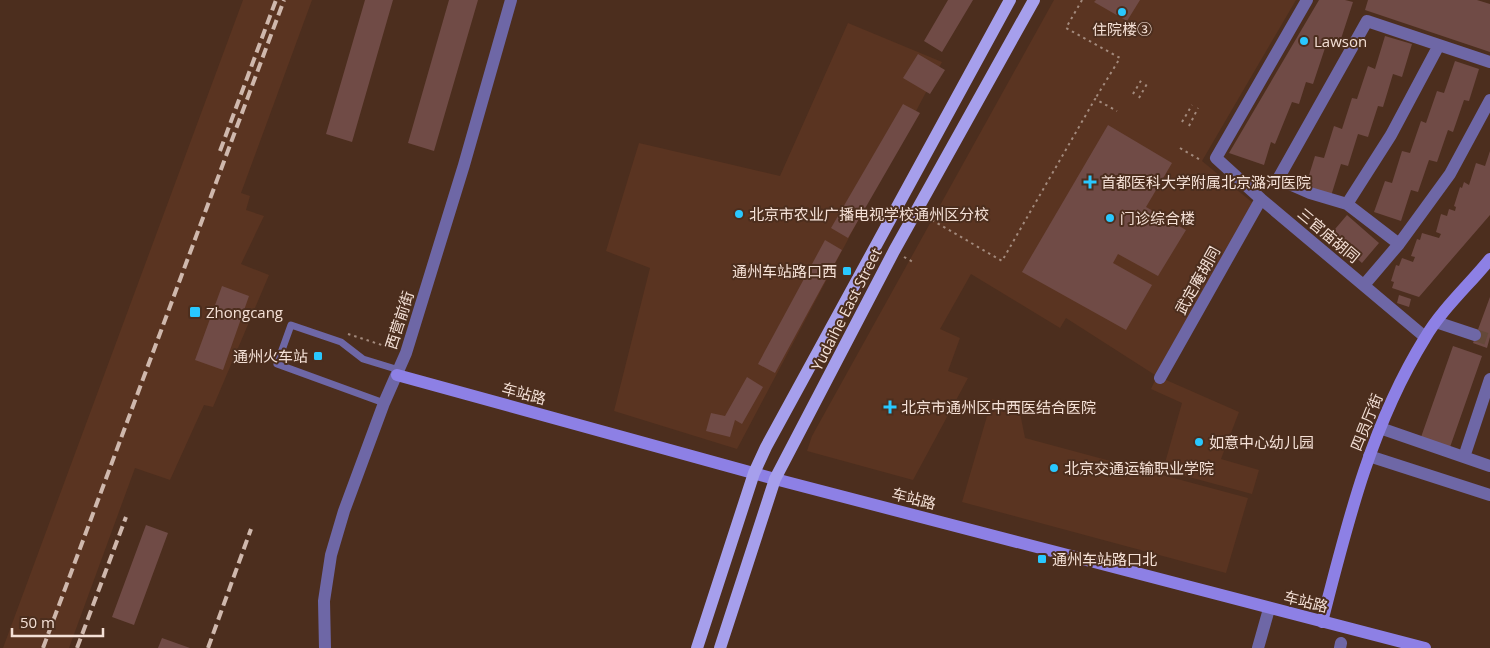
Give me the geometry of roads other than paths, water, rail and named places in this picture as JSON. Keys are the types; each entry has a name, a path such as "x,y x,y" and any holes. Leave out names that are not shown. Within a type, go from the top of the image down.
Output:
{"main road":[{"name":"Yudaihe East Street","path":"697,648 754,473 779,421 1010,0"},
{"name":"Yudaihe East Street","path":"720,648 775,479 894,251 1034,0"}],"street":[{"name":"西营前街","path":"325,648 324,601 331,556 344,511 384,403 398,373 464,165 511,0"},
{"name":"三官庙胡同","path":"1307,0 1216,158 1261,199 1425,337"},
{"path":"1399,244 1347,204 1310,193 1278,179 1338,70 1367,22 1490,62"},
{"path":"1347,204 1391,135 1439,45"},
{"path":"1364,285 1399,244 1450,174 1490,100"},
{"name":"武定庵胡同","path":"1160,378 1261,199"},
{"name":"四员厅街","path":"1322,622 1348,521 1369,456 1388,408 1425,337 1490,259"},
{"path":"1436,322 1475,335"},
{"name":"车站路","path":"398,373 775,479 1269,609 1425,648"},
{"path":"1464,457 1490,379"},
{"path":"1380,428 1490,466"},
{"path":"1369,456 1490,495"},
{"path":"1258,648 1269,609"}],"lane":[{"path":"384,403 277,364 291,325 341,342 363,358 398,373"}],"tunnel":[{"path":"1475,335 1490,340"}],"railway":[{"path":"220,151 276,0"},
{"path":"43,648 284,0"},
{"path":"77,648 126,517"},
{"path":"208,648 251,529"}],"place":[{"name":"住院楼③","path":"1122,12"},
{"name":"Lawson","path":"1304,41"},
{"name":"首都医科大学附属北京潞河医院","path":"1090,182"},
{"name":"北京市农业广播电视学校通州区分校","path":"739,214"},
{"name":"门诊综合楼","path":"1110,218"},
{"name":"通州车站路口西","path":"847,271"},
{"name":"Zhongcang","path":"195,312"},
{"name":"通州火车站","path":"318,356"},
{"name":"北京市通州区中西医结合医院","path":"890,407"},
{"name":"如意中心幼儿园","path":"1199,442"},
{"name":"北京交通运输职业学院","path":"1054,468"},
{"name":"通州车站路口北","path":"1042,559"}]}
